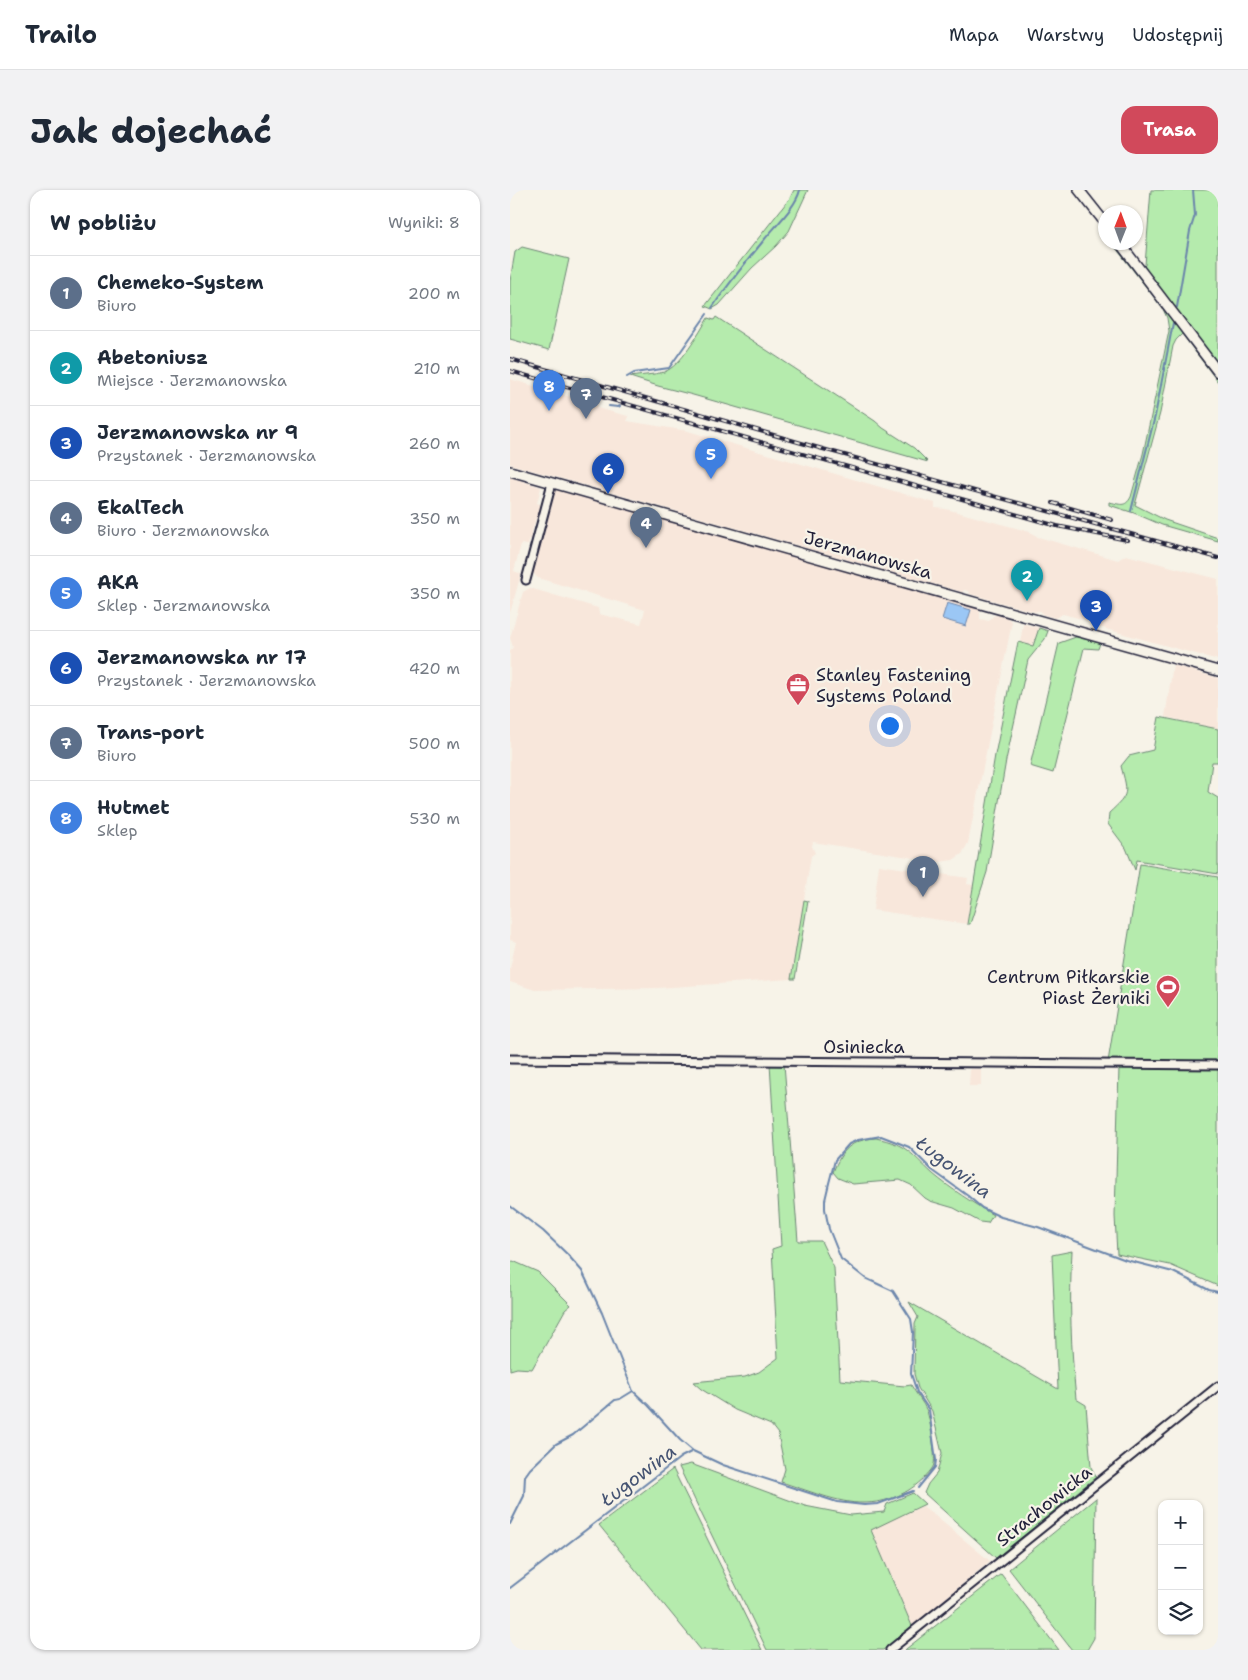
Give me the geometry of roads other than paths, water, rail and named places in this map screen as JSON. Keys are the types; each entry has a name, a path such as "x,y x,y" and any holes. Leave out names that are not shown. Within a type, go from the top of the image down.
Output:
{"street":[{"path":"1079,190 1098,214"},
{"path":"1125,250 1218,372"},
{"name":"Jerzmanowska","path":"510,471 1218,670"},
{"path":"526,580 552,483"},
{"name":"Osiniecka","path":"510,1059 1218,1065"},
{"name":"Strachowicka","path":"890,1650 1218,1386"}],"water":[{"path":"947,603 971,610 966,626 942,619"}],"waterway":[{"path":"712,308 724,290 790,210 800,190"},
{"path":"1177,307 1190,231 1195,215 1193,190"},
{"path":"627,377 634,373 669,368 707,314"},
{"path":"1131,511 1155,416 1173,323"},
{"path":"609,406 620,406"},
{"name":"Ługowina","path":"918,1488 935,1467 936,1460 929,1410 917,1392 911,1374 913,1332 911,1319 893,1291 865,1278 841,1259 829,1229 825,1200 835,1160 849,1144 858,1140 881,1136 909,1147 932,1170 982,1208 1001,1217 1038,1227 1126,1260 1173,1272 1209,1290 1218,1292"},
{"path":"510,1206 543,1231 582,1271 602,1313 633,1391 693,1451"},
{"path":"510,1524 524,1496 525,1476 530,1469 556,1444 573,1435 615,1400 633,1391"},
{"name":"Ługowina","path":"510,1588 681,1457 693,1451 723,1465 837,1502 864,1505 878,1504 913,1491"}],"railway":[{"path":"510,359 812,446 1218,558"},
{"path":"510,371 1057,526 1127,540"},
{"path":"1053,503 1112,520"}],"place":[{"name":"Hutmet","path":"549,411"},
{"name":"Trans-port","path":"586,419"},
{"name":"AKA","path":"711,479"},
{"name":"Jerzmanowska nr 17","path":"608,494"},
{"name":"EkalTech","path":"646,548"},
{"name":"Abetoniusz","path":"1027,601"},
{"name":"Jerzmanowska nr 9","path":"1096,631"},
{"name":"Stanley Fastening Systems Poland","path":"798,706"},
{"name":"Chemeko-System","path":"923,897"},
{"name":"Centrum Piłkarskie Piast Żerniki","path":"1168,1008"}]}
